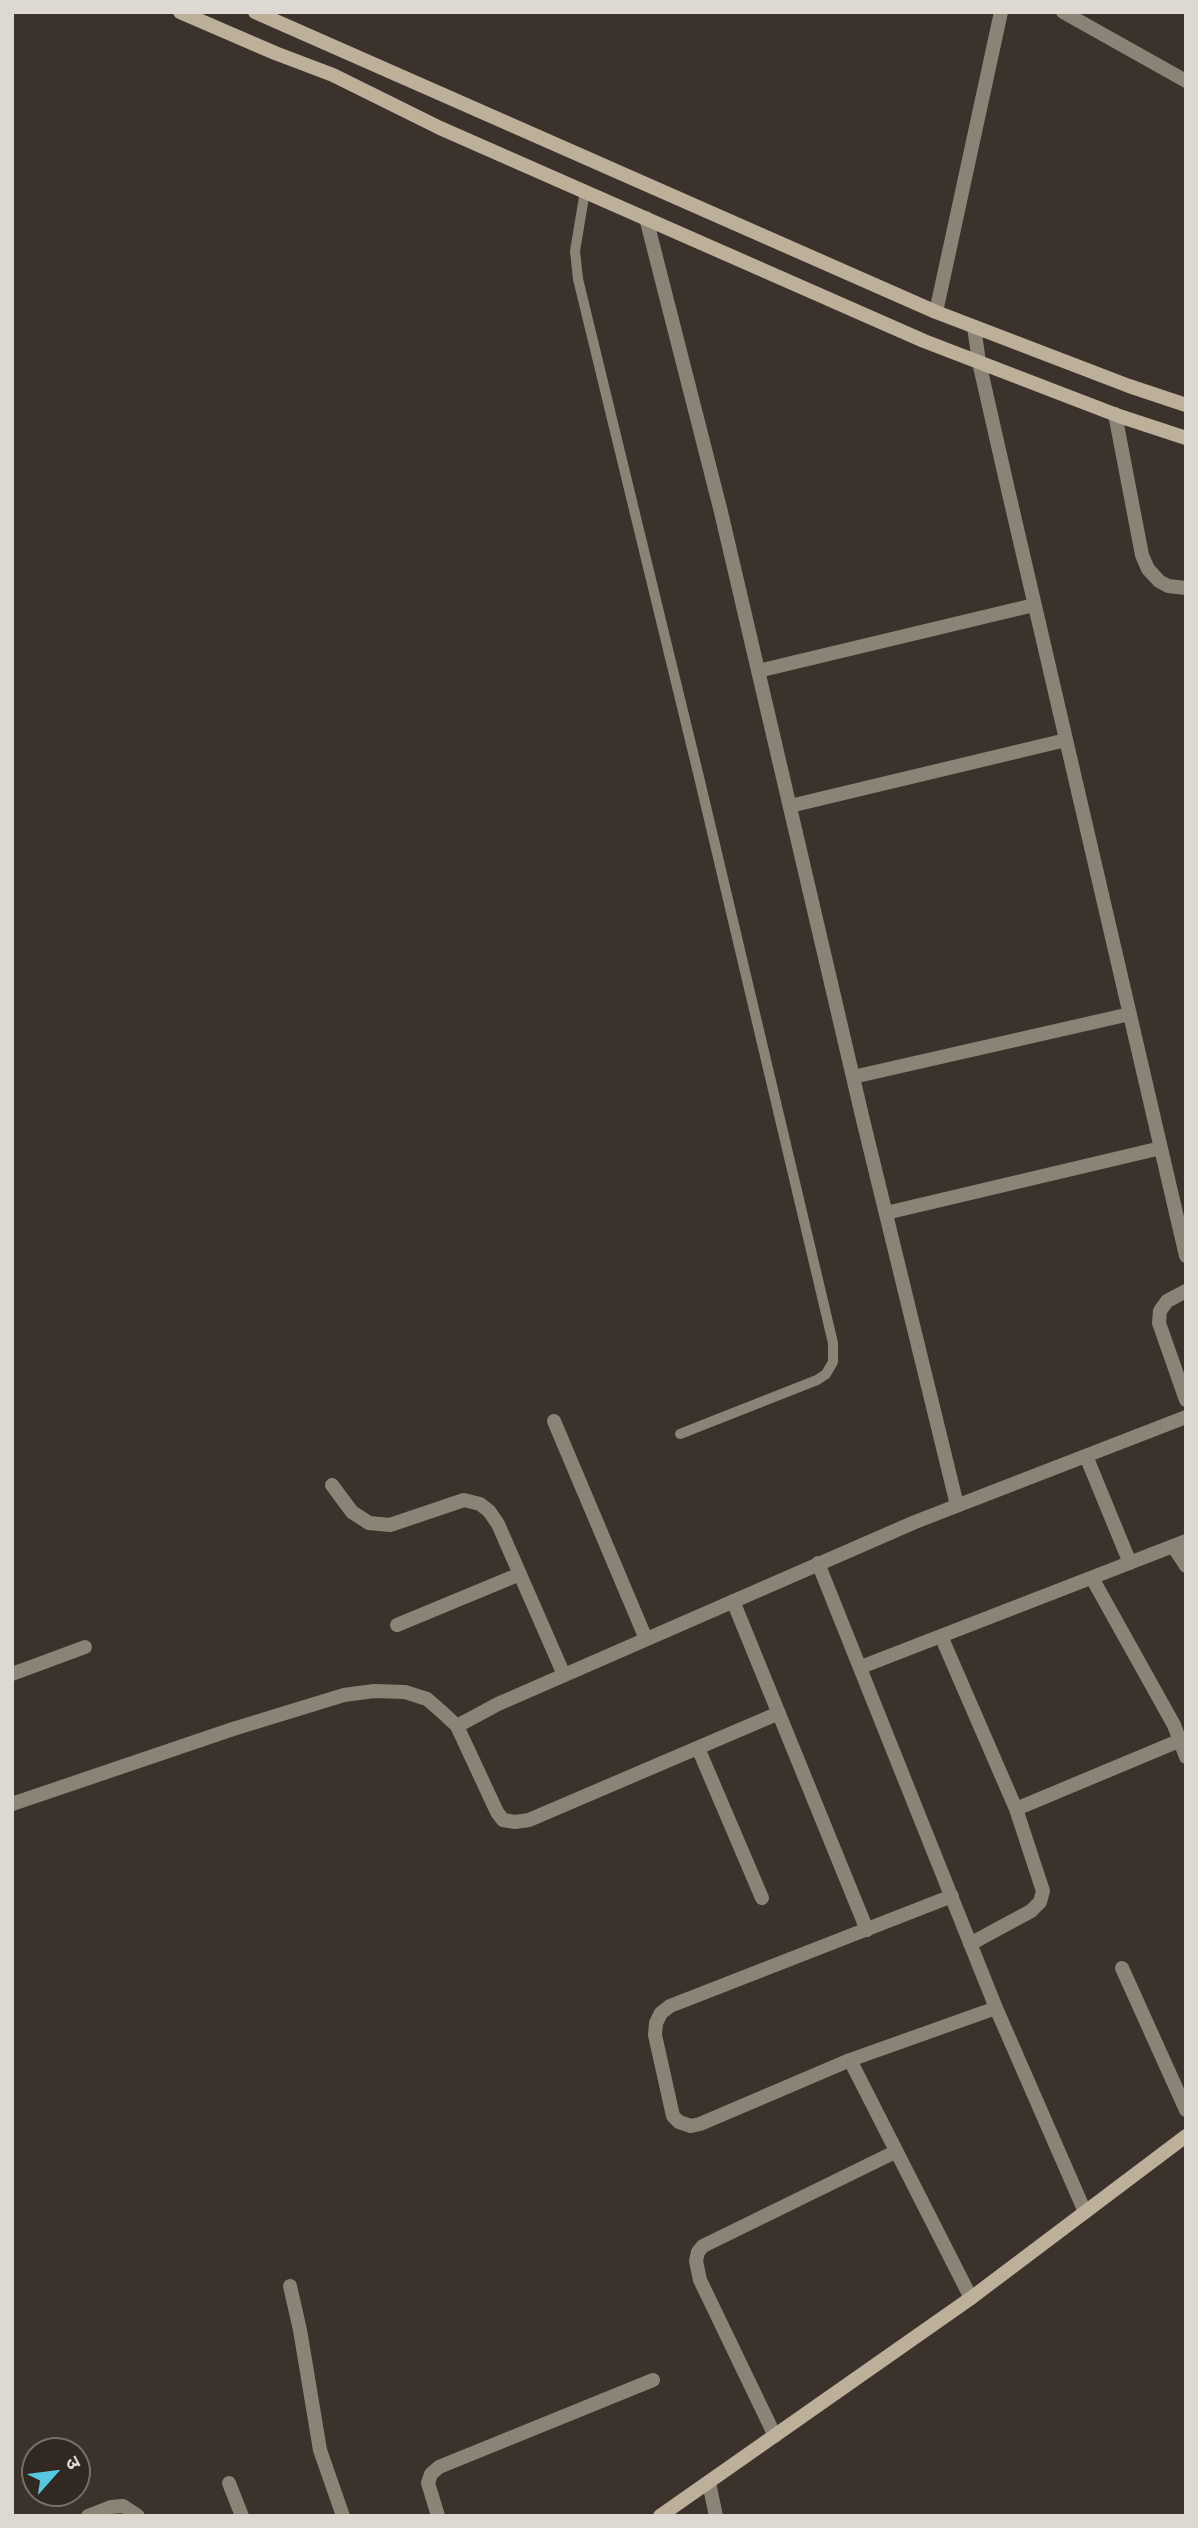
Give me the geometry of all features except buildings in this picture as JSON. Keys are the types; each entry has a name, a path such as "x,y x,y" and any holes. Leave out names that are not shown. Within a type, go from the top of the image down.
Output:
{"main road":[{"path":"180,12 333,75 440,128 924,341 1115,414 1186,438"},
{"path":"255,12 936,312 1186,405"},
{"path":"660,2516 971,2298 1186,2136"}],"street":[{"path":"936,312 1001,12"},
{"path":"1063,12 1186,81"},
{"path":"646,218 722,512 853,1077 957,1505"},
{"path":"974,327 979,362 1034,605 1186,1256"},
{"path":"1115,414 1142,555 1148,569 1159,581 1168,586 1186,588"},
{"path":"758,671 1034,605"},
{"path":"790,806 1066,740"},
{"path":"853,1077 1130,1014"},
{"path":"886,1213 1161,1148"},
{"path":"1186,1291 1167,1301 1160,1311 1159,1323 1186,1400"},
{"path":"457,1726 564,1675 818,1563 957,1505 1186,1417"},
{"path":"554,1421 646,1639"},
{"path":"1086,1456 1130,1563"},
{"path":"332,1485 352,1512 369,1523 390,1525 464,1500 481,1504 498,1524 564,1675"},
{"path":"861,1667 1180,1543 1186,1566"},
{"path":"818,1563 996,2008 1085,2212"},
{"path":"397,1625 520,1574"},
{"path":"1092,1578 1181,1740 1186,1757"},
{"path":"733,1601 867,1930"},
{"path":"941,1636 1016,1810 1043,1891 1040,1902 1031,1911 970,1944"},
{"path":"12,1674 85,1647"},
{"path":"14,1799 344,1695 374,1691 405,1692 427,1699 457,1726 497,1812 503,1820 515,1822 529,1820 779,1713"},
{"path":"1016,1810 1181,1740"},
{"path":"698,1748 762,1898"},
{"path":"952,1896 670,2006 661,2013 656,2023 655,2035 673,2116 679,2122 691,2126 700,2124 850,2060 996,2008"},
{"path":"1122,1968 1186,2110"},
{"path":"850,2060 971,2298"},
{"path":"775,2436 700,2280 696,2261 698,2252 703,2246 895,2152"},
{"path":"290,2286 320,2450 343,2516"},
{"path":"438,2516 428,2483 431,2474 439,2467 653,2381"},
{"path":"229,2483 242,2516"},
{"path":"709,2483 716,2516"},
{"path":"88,2516 111,2507 123,2506 138,2516"}],"lane":[{"path":"585,191 575,251 578,279 833,1343 833,1362 826,1374 817,1380 680,1434"}]}
